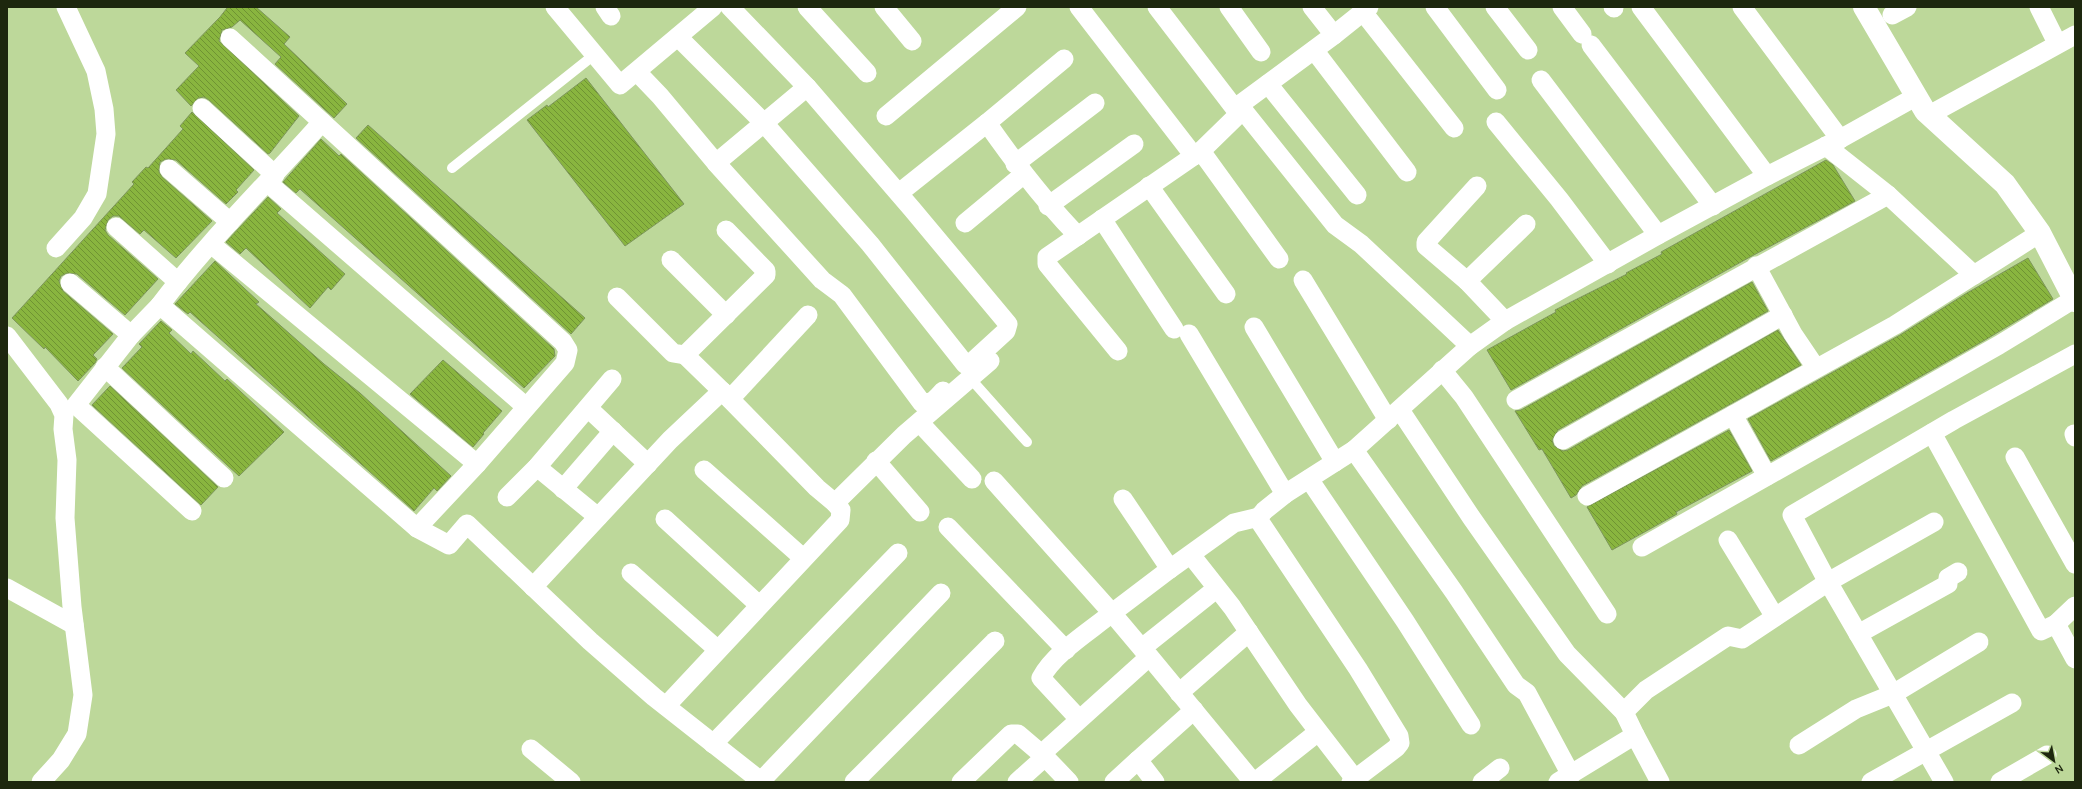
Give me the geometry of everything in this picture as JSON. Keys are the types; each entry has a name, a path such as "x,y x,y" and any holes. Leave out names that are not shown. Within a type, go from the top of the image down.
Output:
{"street":[{"path":"56,248 83,218 97,194 106,134 104,109 96,71 66,7"},
{"path":"556,7 620,85 713,7"},
{"path":"730,7 807,87 899,193 1008,324 1006,331 920,423 876,461 835,503"},
{"path":"807,7 867,73"},
{"path":"884,7 912,41"},
{"path":"886,116 1017,7"},
{"path":"1080,7 1197,153 1279,259"},
{"path":"1157,7 1241,112 1335,225 1361,244 1470,346"},
{"path":"1229,7 1262,52"},
{"path":"1312,7 1334,35"},
{"path":"1435,7 1497,90"},
{"path":"1495,7 1528,50"},
{"path":"1562,7 1712,206"},
{"path":"1641,7 1767,176"},
{"path":"1742,7 1833,142 1974,275"},
{"path":"1642,547 1999,345 2074,300 2040,232 2005,184 1929,115 1864,7"},
{"path":"2039,7 2057,43"},
{"path":"1118,351 1046,260 1048,257 1197,153 1241,112 1242,103 1366,10 1454,128"},
{"path":"1929,115 2057,43 2075,35"},
{"path":"678,37 764,123 870,244 969,371"},
{"path":"230,38 563,342 568,350 565,363 525,406 477,464 417,528"},
{"path":"1314,50 1407,172"},
{"path":"899,193 987,123 1064,58"},
{"path":"637,72 660,96 716,163 822,280 842,296 922,403 927,404 932,402 969,371 1007,345"},
{"path":"1541,80 1658,235"},
{"path":"1268,84 1357,195"},
{"path":"716,163 807,87"},
{"path":"1079,719 1041,678 1045,671 1066,650 1170,569 1234,523 1259,517 1285,494 1354,450 1470,346 1505,321 1658,235 1917,96"},
{"path":"965,223 1019,169 1095,103"},
{"path":"202,108 271,179 525,406"},
{"path":"192,511 76,405 131,335 160,305 230,222 322,122"},
{"path":"1496,122 1559,199 1608,264"},
{"path":"987,123 1019,169 1048,206 1078,236"},
{"path":"1048,206 1134,144"},
{"path":"169,169 230,222"},
{"path":"1149,186 1226,294"},
{"path":"1477,186 1426,244 1467,281 1505,321"},
{"path":"1516,400 1756,266 1888,195"},
{"path":"1102,220 1181,331 1285,494"},
{"path":"1467,281 1526,224"},
{"path":"116,227 178,282"},
{"path":"685,356 766,274 766,271 726,230"},
{"path":"1587,496 1895,325 2040,232"},
{"path":"212,244 477,464"},
{"path":"671,260 726,315"},
{"path":"1756,266 1816,368"},
{"path":"1303,280 1394,415 1470,517 1567,654 1624,712 1660,782"},
{"path":"70,283 131,335"},
{"path":"617,297 673,353 685,356 726,395 817,488 841,510 840,520 666,706"},
{"path":"160,305 417,528 448,545 467,524 590,641 666,706 761,782 942,593"},
{"path":"533,587 648,464 726,395 808,315"},
{"path":"1563,440 1784,315"},
{"path":"1254,327 1335,462"},
{"path":"7,336 59,404 64,415 63,428 67,460 65,518 74,625 83,695 77,734 61,760 41,782"},
{"path":"1944,782 1828,582 1792,515 1932,433 2075,354"},
{"path":"105,367 224,478"},
{"path":"1442,370 1464,397 1607,614"},
{"path":"507,497 537,467 612,379"},
{"path":"588,408 648,464"},
{"path":"1733,415 1767,476"},
{"path":"920,423 972,479"},
{"path":"563,489 613,431"},
{"path":"1932,433 2041,630 2056,624 2075,606"},
{"path":"1354,450 1454,592 1516,685 1527,693 1565,778 1635,735"},
{"path":"2015,457 2075,564"},
{"path":"876,461 920,512"},
{"path":"537,467 598,517"},
{"path":"704,470 803,558"},
{"path":"1309,479 1405,621 1471,725"},
{"path":"994,481 1112,613 1254,782 1318,732"},
{"path":"1123,499 1170,569"},
{"path":"1191,555 1248,632 1353,781 1396,748 1400,743 1399,736 1358,669 1260,522 1259,517"},
{"path":"665,519 759,605"},
{"path":"1624,712 1646,690 1728,636 1742,638 1828,582 1934,522"},
{"path":"948,527 1066,650"},
{"path":"1728,540 1775,617"},
{"path":"713,744 898,553"},
{"path":"631,572 718,650"},
{"path":"1858,634 1948,584 1948,578 1958,572"},
{"path":"1017,782 1145,652 1216,589"},
{"path":"8,590 74,625"},
{"path":"2056,624 2075,659"},
{"path":"1179,693 1248,632"},
{"path":"854,782 995,641"},
{"path":"1799,745 1856,709 1893,694 1979,642"},
{"path":"1871,782 1925,750 2012,703"},
{"path":"1114,782 1194,710"},
{"path":"961,782 1011,734 1018,734 1046,752 1069,782"},
{"path":"531,750 571,782"},
{"path":"2000,782 2046,755"},
{"path":"1138,760 1155,782"},
{"path":"1482,782 1500,768"}],"lane":[{"path":"452,168 594,55"},
{"path":"969,371 1027,442"}],"building":[{"path":"225,7 256,7 290,37 284,44 347,104 334,118 275,64 281,57 240,20 232,27 222,30 219,41 299,116 268,154 209,100 204,97 198,98 191,106 176,90 199,66 185,53 220,17 227,8"},
{"path":"586,78 684,204 625,246 527,120 547,105 548,107"},
{"path":"192,112 254,170 236,190 238,192 226,204 176,160 166,159 160,162 159,172 162,177 212,221 176,258 144,230 140,234 119,216 113,216 108,220 105,230 108,235 158,279 125,315 77,274 67,273 61,276 59,281 63,291 113,334 93,355 97,359 95,363 78,381 45,347 44,349 12,318 134,184 132,182 146,167 148,168 183,129 180,126"},
{"path":"368,125 585,318 571,334 356,138"},
{"path":"321,139 339,156 341,154 554,349 555,356 524,388 300,189 296,193 283,182"},
{"path":"1826,160 1833,165 1855,201 1750,257 1511,390 1487,350 1556,312 1555,310 1627,274 1626,273 1662,254 1661,252"},
{"path":"268,197 281,209 277,213 345,274 331,290 328,287 310,308 246,248 240,254 226,242"},
{"path":"2028,258 2053,299 1985,340 1771,461 1748,419 1900,335 1967,293"},
{"path":"215,261 259,302 256,304 324,364 360,393 451,476 437,491 434,488 414,511 190,312 188,314 175,304"},
{"path":"1752,282 1768,311 1558,430 1552,440 1554,446 1563,451 1568,450 1778,330 1801,365 1582,486 1576,495 1571,498 1542,449 1539,450 1515,411 1521,410"},
{"path":"161,321 172,330 169,333 191,354 193,351 225,381 227,379 284,432 239,476 122,368 142,347 139,344"},
{"path":"443,360 502,411 473,447 410,394"},
{"path":"110,386 218,487 201,505 92,405"},
{"path":"1729,430 1752,471 1676,512 1677,514 1612,550 1587,507"}]}
